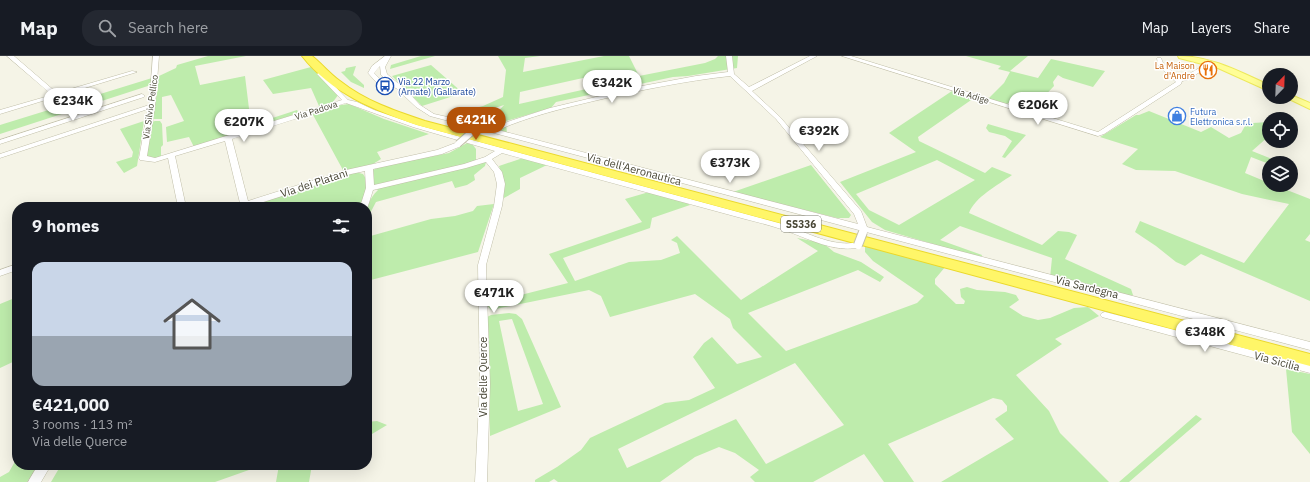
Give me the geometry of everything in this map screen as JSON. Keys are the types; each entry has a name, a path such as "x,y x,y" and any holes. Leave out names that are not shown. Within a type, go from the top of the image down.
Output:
{"highway":[{"name":"SS336","path":"307,56 337,84 352,94 373,105 421,123 1310,360"},
{"name":"SS336","path":"315,56 344,82 359,92 379,102 426,120 1310,353"}],"main road":[{"path":"1182,56 1208,63 1262,84"},
{"path":"1195,56 1227,67 1262,84"},
{"path":"1298,100 1310,105"}],"street":[{"path":"10,56 56,95"},
{"name":"Via Silvio Pellico","path":"143,158 152,106 156,56"},
{"path":"388,56 382,67 382,71 395,86 381,82 374,78 371,73 374,67 388,56"},
{"path":"320,74 346,101 415,126 784,227 837,245 852,247 858,245 863,230 858,213 778,118 731,74 729,56"},
{"path":"749,90 814,56"},
{"name":"Via Adige","path":"845,56 861,58 1098,134 1177,85 1180,82 1177,79"},
{"path":"1162,57 1160,64 1177,79 1185,79 1208,63"},
{"path":"0,112 134,72"},
{"path":"103,73 110,79"},
{"path":"491,131 525,116 638,88 731,74"},
{"name":"Via dell'Aeronautica","path":"395,86 432,115 863,230"},
{"path":"0,142 142,96"},
{"name":"Via Padova","path":"143,158 155,160 346,101"},
{"path":"0,156 152,106"},
{"name":"Via dei Platani","path":"253,202 369,167 450,149 482,124 487,117 480,114 463,116 452,121"},
{"path":"228,138 239,202"},
{"path":"370,188 402,182 488,159 501,150"},
{"path":"171,155 181,202"},
{"name":"Via delle Querce","path":"481,482 485,384 482,265 502,188 499,173 488,159"},
{"path":"366,202 370,188 369,167"},
{"name":"Via Sardegna","path":"863,230 1310,346"},
{"path":"0,273 12,269"},
{"name":"Via Sicilia","path":"1105,315 1310,370"},
{"path":"34,482 42,470"}],"green space":[{"path":"208,56 246,56 195,66 200,85 245,76 251,125 297,110 299,113 194,147 189,137 167,142 166,127 184,121 171,95 162,97 162,119 152,119 159,76 176,68 177,65"},
{"path":"421,56 435,56 390,69 391,65"},
{"path":"498,56 540,56 525,58 523,72 604,56 629,56 639,76 705,63 715,59 718,56 738,56 737,68 673,77 556,102 551,108 506,121 507,134 485,126 504,105 492,109 451,116 452,114 483,106 503,97 506,70","holes":["619,70 627,80 519,104 520,92"]},
{"path":"966,56 1028,56 1010,71 1038,78 1051,59 1105,71 1093,87 1063,78 1058,75 1053,82 1054,86 1038,103 1016,97 1007,104 988,99 1004,83 1010,72 998,69 1001,66"},
{"path":"431,65 463,93 422,106 392,76"},
{"path":"356,66 353,75 364,85 364,88 351,82 341,72 345,71 346,68"},
{"path":"311,67 339,94 332,103 319,106 311,88 273,94 263,80"},
{"path":"152,78 151,85 0,134 0,125"},
{"path":"952,91 974,98 918,137 919,141 985,173 992,167 1012,175 994,187 976,202 969,213 1042,245 1058,231 1069,232 1077,235 1065,259 1131,289 1133,295 1128,298 1050,278 1052,258 960,226 940,240 982,255 981,258 885,230 872,222 840,182 916,152 889,133","holes":["937,160 975,180 899,225 869,210 856,194"]},
{"path":"349,104 384,119 429,134 377,152 381,159 373,164 344,172 312,113 334,106"},
{"path":"1149,111 1201,132 1211,127 1229,138 1241,133 1245,126 1253,123 1262,122 1262,142 1252,151 1264,156 1262,156 1262,161 1251,157 1245,173 1262,180 1262,192 1292,192 1310,199 1310,234 1305,240 1310,242 1310,301 1201,254 1185,266 1176,262 1135,232 1140,221 1244,263 1289,204 1242,194 1175,171 1136,170 1122,164 1138,149 1100,137 1136,115"},
{"path":"144,121 137,166 124,173 116,162 132,157 133,152 120,129"},
{"path":"160,121 162,124 163,145 161,147 161,156 154,159 146,157 152,122"},
{"path":"988,124 1026,135 1005,158 1002,157 1012,141 1005,136 989,132 986,128"},
{"path":"467,143 473,145 476,149 476,160 486,162 485,166 474,175 475,180 467,185 455,188 452,181 376,202 372,210 372,202 370,202 378,190 372,186 373,170 382,166 449,153"},
{"path":"523,158 547,165 520,178 520,189 504,198 503,178 499,166"},
{"path":"811,165 851,215 849,218 837,218 733,192"},
{"path":"355,172 363,174 366,182 366,190 362,202 256,202"},
{"path":"649,192 684,201 690,205 652,218 650,228 563,258 575,281 629,262 661,260 680,253 677,243 671,240 677,236 741,300 818,251 797,238 823,243 834,252 861,262 884,277 880,282 858,270 748,313 786,351 917,303 924,296 873,261 865,252 865,245 946,266 935,279 935,284 956,304 964,304 965,301 961,297 960,289 967,287 977,290 1005,292 1016,295 1019,300 1009,307 1023,316 1038,320 1050,318 1074,308 1088,307 1099,316 1055,339 1062,344 1016,375 1049,411 1060,433 1109,482 941,482 1014,439 995,419 1007,411 1007,406 1002,400 993,398 888,444 914,482 884,482 864,454 813,482 755,482 750,477 759,470 735,453 719,447 695,457 660,482 558,482 554,479 549,482 535,482 535,480 581,450 590,438 665,403 689,400 715,388 693,357 704,343 712,337 737,364 762,357 733,328 730,319 695,294 610,317 601,296 589,290 491,310 486,304 568,283 549,254 642,222 625,199","holes":["795,363 844,425 766,464 736,419 627,468 618,449"]},
{"path":"494,204 478,252 372,280 372,236 431,219 455,216 473,211 477,206"},
{"path":"12,299 12,362 0,368 0,304"},
{"path":"509,313 516,314 522,319 561,407 490,436 487,317 491,315","holes":["512,319 543,404 518,411 499,321"]},
{"path":"1286,369 1310,374 1310,454 1292,432"},
{"path":"1196,415 1202,419 1129,482 1119,482"},
{"path":"377,421 387,425 372,434 372,422"},
{"path":"12,467 12,470 35,470 27,482 0,482 0,477 9,472"},
{"path":"58,470 249,470 215,482 51,482"},
{"path":"278,470 311,470 309,482 276,482"}],"place":[{"name":"La Maison d'Andre","path":"1208,70"},
{"name":"Via 22 Marzo (Arnate) (Gallarate)","path":"385,86"},
{"name":"Futura Elettronica s.r.l.","path":"1177,116"}]}
